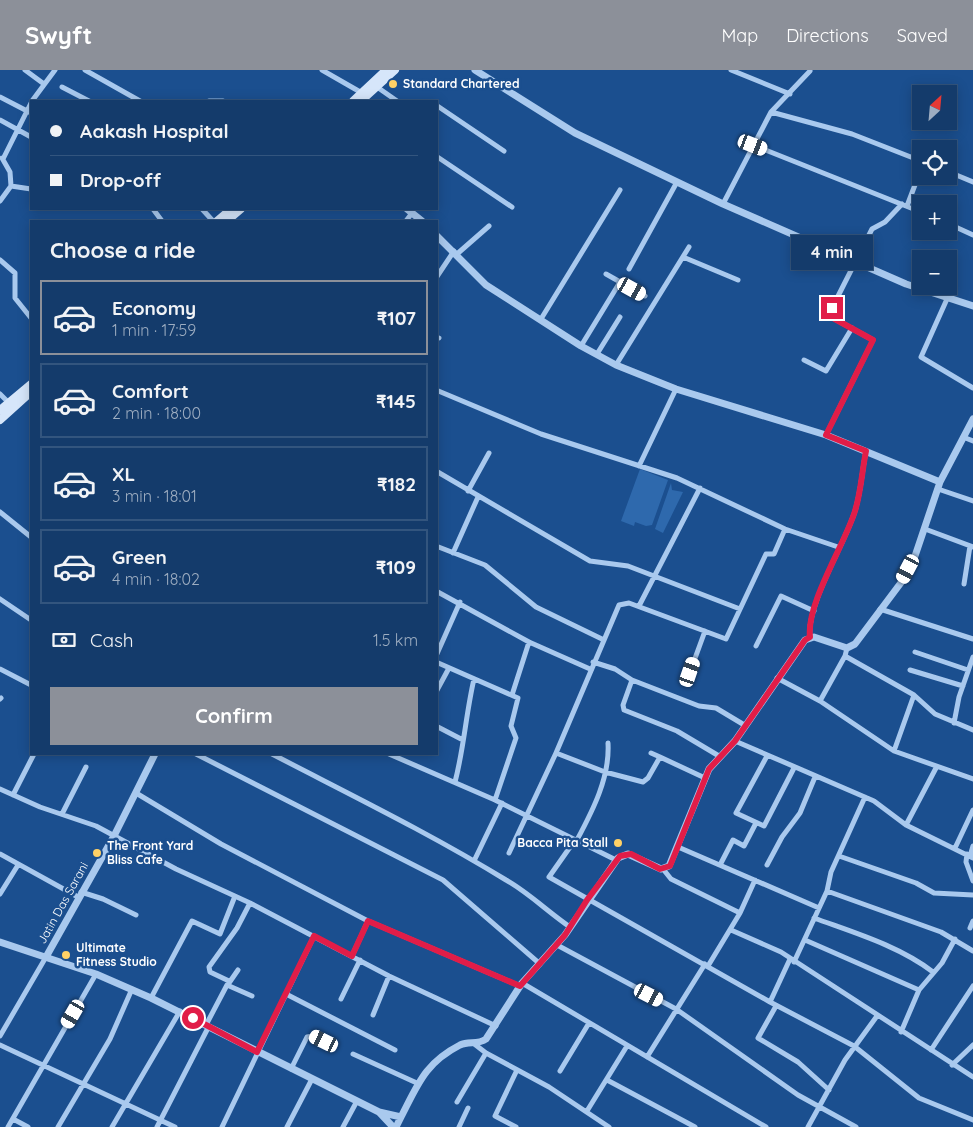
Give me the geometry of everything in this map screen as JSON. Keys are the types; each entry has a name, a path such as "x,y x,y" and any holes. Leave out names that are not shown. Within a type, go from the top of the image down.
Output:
{"main road":[{"path":"361,99 386,70"},
{"path":"361,99 377,88 395,70"},
{"path":"217,220 230,210"},
{"path":"228,220 240,210"},
{"path":"0,410 30,385"},
{"path":"0,420 30,393"}],"street":[{"path":"25,70 44,84"},
{"path":"33,100 55,70"},
{"path":"85,70 138,100"},
{"path":"322,70 361,99"},
{"path":"475,70 568,129 723,204 854,262 947,299 973,306"},
{"path":"731,70 790,94"},
{"path":"723,204 771,112 810,71"},
{"path":"62,87 87,100"},
{"path":"377,88 395,100"},
{"path":"0,97 29,112 1,158 10,172 11,186 0,201"},
{"path":"438,106 504,151"},
{"path":"771,112 852,134 912,157"},
{"path":"0,120 30,136"},
{"path":"753,145 912,208"},
{"path":"438,157 512,206"},
{"path":"957,175 973,182"},
{"path":"629,269 677,182"},
{"path":"826,435 873,340 833,318 831,312 854,262 872,229 885,222 905,205 914,185"},
{"path":"11,186 30,189"},
{"path":"541,319 620,190"},
{"path":"203,210 212,220"},
{"path":"410,211 421,220"},
{"path":"438,275 455,253 489,226"},
{"path":"957,228 973,235"},
{"path":"438,237 486,285 582,346 616,365 676,388 826,435 866,451 973,501"},
{"path":"616,365 689,247"},
{"path":"683,257 738,280"},
{"path":"0,260 15,273 16,298 30,317"},
{"path":"606,274 646,296"},
{"path":"582,346 620,282"},
{"path":"947,299 921,357 973,388"},
{"path":"597,354 620,317"},
{"path":"804,360 826,371 852,328"},
{"path":"639,466 676,388"},
{"path":"438,391 541,434 700,488 722,501 785,529 838,547"},
{"path":"0,394 8,402"},
{"path":"663,869 670,866 705,778 719,756 735,741 746,726 777,678 805,640 810,637 847,648 855,644 903,580 925,529 939,485 973,419"},
{"path":"964,437 973,441"},
{"path":"810,637 810,623 814,611 838,547 855,510 866,451"},
{"path":"468,491 489,452"},
{"path":"438,473 590,560 617,564 740,609"},
{"path":"639,606 700,488"},
{"path":"453,553 478,497"},
{"path":"0,512 30,536"},
{"path":"508,853 556,753 593,662 620,604 627,602 726,639 766,554 774,554 785,529"},
{"path":"925,529 971,546 964,584"},
{"path":"438,548 477,561 492,569 536,608 604,640"},
{"path":"438,592 460,602 529,642 590,669"},
{"path":"756,646 781,596 814,611"},
{"path":"0,599 30,619"},
{"path":"438,652 460,602"},
{"path":"880,609 973,638"},
{"path":"690,672 705,631"},
{"path":"512,695 529,642"},
{"path":"820,701 845,656 847,648"},
{"path":"915,652 968,670"},
{"path":"845,656 914,695 935,714 973,730"},
{"path":"954,723 963,686 973,657"},
{"path":"593,662 615,669 632,680 707,709 716,708 746,726"},
{"path":"438,663 518,698 511,726 516,738 495,800"},
{"path":"438,688 449,668"},
{"path":"0,669 30,684"},
{"path":"910,670 963,686"},
{"path":"777,678 820,701 894,751 973,780"},
{"path":"455,782 474,680"},
{"path":"632,680 623,705 624,710 678,731 719,756"},
{"path":"894,751 914,695"},
{"path":"438,727 463,740"},
{"path":"735,741 864,797 882,806 906,825 970,856"},
{"path":"608,742 605,772 594,806 576,840 549,877 776,1006 854,1046 919,1098 973,1120"},
{"path":"556,753 605,772 645,782 660,757"},
{"path":"652,753 705,778"},
{"path":"13,795 33,755"},
{"name":"Jatin Das Sarani","path":"46,956 114,836 155,755"},
{"path":"198,755 443,880 540,964"},
{"path":"274,755 474,861 518,887 540,907 570,927"},
{"path":"391,755 502,803 616,860"},
{"path":"767,756 736,813 756,823 764,826 794,768"},
{"path":"62,814 86,767"},
{"path":"906,825 936,768"},
{"path":"767,865 782,837 800,813 815,777"},
{"path":"0,789 62,814 88,822 176,869 250,903 390,976 496,1026"},
{"path":"136,793 222,844 368,921 521,984 766,1127"},
{"path":"770,1002 805,940 826,891 831,872 864,797"},
{"path":"474,861 502,803"},
{"path":"955,848 973,810"},
{"path":"720,865 733,840 744,846 756,823"},
{"path":"973,846 966,862 973,881"},
{"path":"678,847 819,908"},
{"path":"0,854 18,865 80,895 103,899 136,915"},
{"path":"379,1112 391,1126 401,1117 427,1069 438,1058 461,1044 486,1039 521,984 557,945 616,860 623,855 628,854 663,869 672,879 740,913"},
{"path":"838,856 916,883 934,893 973,894"},
{"path":"0,894 18,865"},
{"path":"647,1058 676,1009 726,933 731,930 755,880"},
{"path":"826,891 956,939 973,951"},
{"path":"151,998 192,921 220,934 235,896"},
{"path":"250,903 236,928 209,967 210,972 252,996"},
{"path":"814,918 883,944 915,960 933,972"},
{"path":"352,956 368,921"},
{"path":"970,928 973,921"},
{"path":"731,930 774,948 973,1077"},
{"path":"222,1127 314,936"},
{"path":"901,1032 918,990 942,963 956,939"},
{"path":"805,940 918,990"},
{"path":"0,942 46,956 132,989 379,1112 401,1117"},
{"path":"557,945 676,1009 774,1079 819,1108 856,1127"},
{"path":"0,1036 46,956"},
{"path":"341,999 360,960"},
{"path":"157,1127 228,983 238,970"},
{"path":"8,1127 96,974"},
{"path":"373,1015 390,976"},
{"path":"931,1050 973,986"},
{"path":"58,1127 110,1039 132,989"},
{"path":"286,994 395,1050"},
{"path":"776,1006 758,1038 798,1062 829,1090"},
{"path":"112,1127 180,1012"},
{"path":"808,1127 854,1046 877,1016"},
{"path":"560,1071 589,1023"},
{"path":"291,1069 307,1037 313,1036 334,1045"},
{"path":"473,1043 486,1053 587,1111 606,1126"},
{"path":"0,1045 175,1127"},
{"path":"952,1065 973,1045"},
{"path":"587,1111 608,1080 627,1046"},
{"path":"457,1102 486,1053"},
{"path":"354,1054 418,1084"},
{"path":"516,1127 495,1116 517,1070"},
{"path":"287,1127 312,1079"},
{"path":"608,1080 695,1127"},
{"path":"343,1127 357,1101"},
{"path":"459,1127 468,1108"},
{"path":"13,1119 28,1127"}],"shaded area":[{"path":"640,469 668,480 652,525 646,526 635,522 634,526 621,521"},
{"path":"671,483 672,490 683,492 663,533 655,529"}],"place":[{"name":"Standard Chartered","path":"393,84"},
{"name":"Bacca Pita Stall","path":"618,843"},
{"name":"The Front Yard Bliss Cafe","path":"97,853"},
{"name":"Ultimate Fitness Studio","path":"66,955"}],"route":[{"path":"193,1018 257,1052 314,936 352,956 368,921 520,986 565,935 587,900 620,856 631,854 660,869 670,866 709,769 718,757 735,741 777,678 806,638 810,637 810,623 814,611 838,547 855,510 866,451 826,435 873,340 833,318 832,308"}]}
